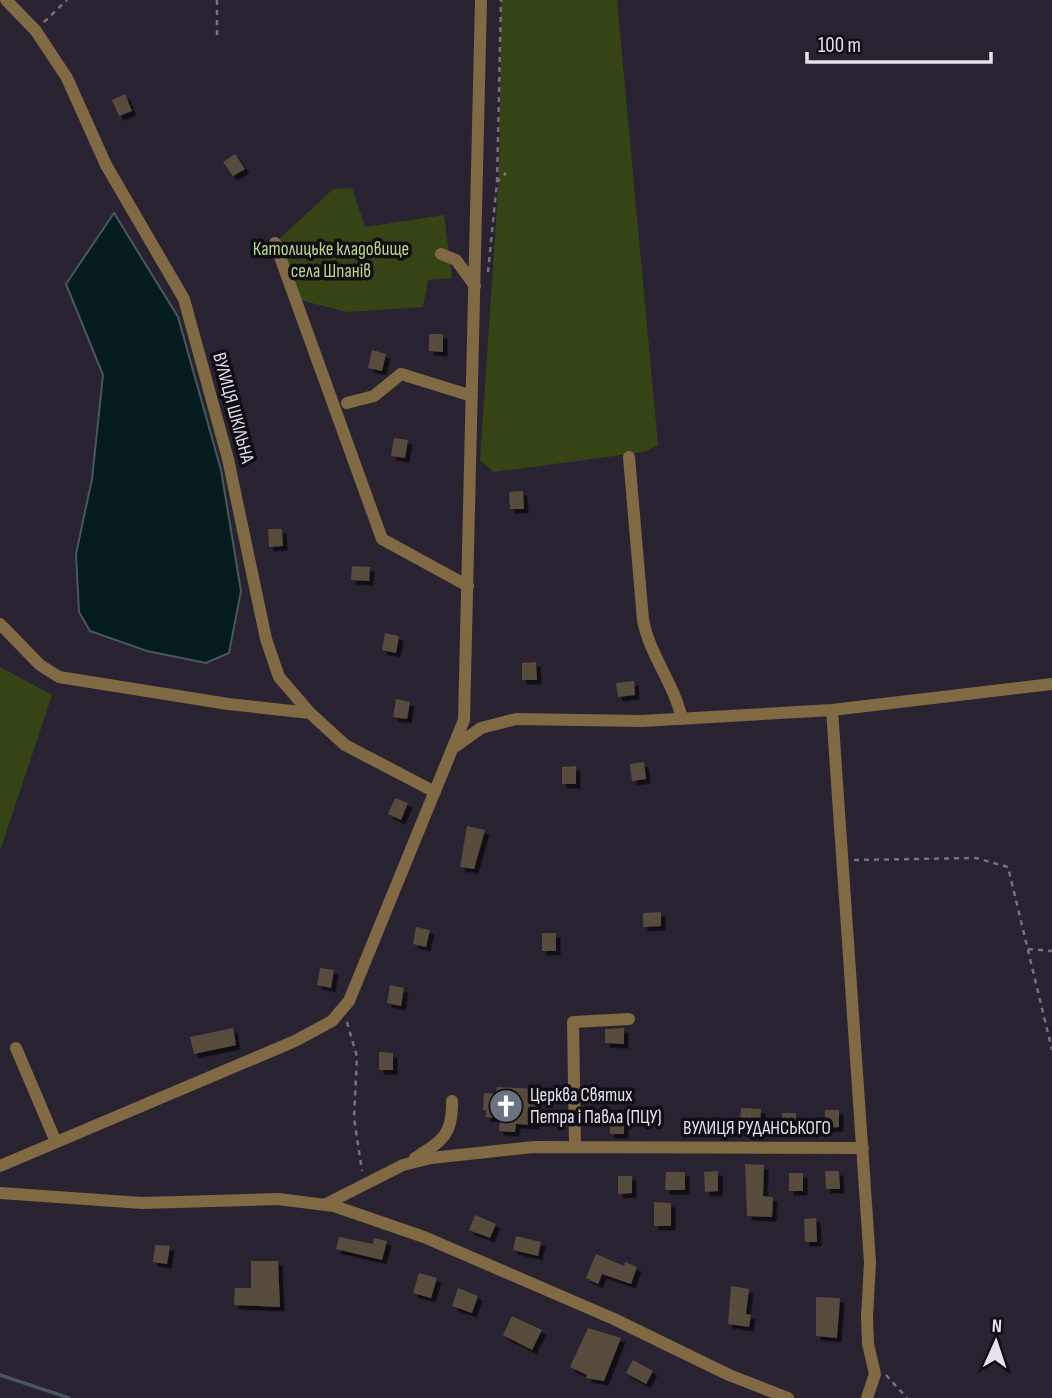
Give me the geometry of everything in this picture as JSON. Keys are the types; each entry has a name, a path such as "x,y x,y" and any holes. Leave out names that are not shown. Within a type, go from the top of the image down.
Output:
{"street":[{"name":"ВУЛИЦЯ ШКІЛЬНА","path":"6,0 36,31 67,78 106,165 184,299 228,459 266,639 279,677 310,713 345,745 435,792"},
{"path":"0,1166 295,1041 332,1021 349,1001 464,720 481,0"},
{"path":"275,243 382,539 468,586"},
{"path":"441,254 456,260 475,286"},
{"path":"347,403 374,396 401,374 472,396"},
{"path":"629,457 645,632 648,644 677,695 682,719"},
{"path":"0,624 40,665 59,677 228,704 310,713"},
{"path":"452,749 481,728 516,719 682,719 832,710 1052,684"},
{"path":"832,710 870,1262 867,1331 874,1384 867,1398"},
{"path":"575,1145 573,1021 629,1019"},
{"path":"16,1048 56,1142"},
{"path":"403,1166 437,1144 445,1134 453,1123 452,1101"},
{"name":"ВУЛИЦЯ РУДАНСЬКОГО","path":"326,1204 403,1166 431,1158 575,1145 863,1148"},
{"path":"0,1193 142,1203 278,1199 326,1204 359,1213 435,1242 614,1319 729,1375 788,1398"}],"path":[{"path":"36,31 67,0"},
{"path":"217,0 217,35"},
{"path":"487,278 497,182 501,0"},
{"path":"497,182 506,173"},
{"path":"843,860 976,858 1008,867 1052,1050"},
{"path":"1028,949 1052,951"},
{"path":"342,1009 357,1056 354,1118 364,1185"},
{"path":"871,1360 908,1398"}],"green space":[{"path":"501,0 617,0 658,445 644,452 494,472 480,460 499,176"},
{"name":"Католицьке кладовище села Шпанів","path":"352,188 365,227 444,215 452,278 428,280 423,307 347,312 296,299 275,243 333,189"},
{"path":"0,667 52,695 0,851"}],"shaded area":[{"path":"114,213 178,317 221,470 241,591 229,653 206,663 147,651 90,631 79,612 76,554 92,479 103,375 66,284"}],"building":[{"path":"125,94 132,111 119,116 112,100"},
{"path":"235,154 245,169 233,176 223,162"},
{"path":"429,334 443,334 443,352 429,351"},
{"path":"372,350 386,354 382,371 368,368"},
{"path":"394,438 408,440 405,458 391,456"},
{"path":"523,491 524,509 510,509 509,492"},
{"path":"268,529 282,529 283,546 269,547"},
{"path":"352,566 370,567 369,581 351,580"},
{"path":"385,633 399,636 396,653 382,650"},
{"path":"536,662 537,680 522,680 522,663"},
{"path":"634,681 635,695 618,697 616,683"},
{"path":"396,699 410,702 407,719 393,717"},
{"path":"644,762 646,779 632,781 630,764"},
{"path":"576,766 576,784 562,784 562,767"},
{"path":"395,798 408,803 401,820 388,814"},
{"path":"467,826 485,830 474,869 460,867"},
{"path":"661,912 661,926 643,927 643,913"},
{"path":"416,927 430,930 426,947 413,944"},
{"path":"542,933 556,933 556,951 542,951"},
{"path":"320,968 334,970 331,988 317,985"},
{"path":"390,985 404,988 401,1006 387,1003"},
{"path":"233,1028 236,1045 194,1054 190,1037"},
{"path":"624,1028 624,1044 605,1043 605,1029"},
{"path":"379,1052 393,1053 393,1070 379,1070"},
{"name":"Церква Святих Петра і Павла (ПЦУ)","path":"497,1087 537,1089 535,1125 516,1124 515,1132 499,1131 500,1118 486,1117 486,1110 483,1110 484,1093 496,1094"},
{"path":"741,1108 761,1109 760,1125 740,1124"},
{"path":"825,1110 839,1110 839,1127 825,1128"},
{"path":"782,1113 796,1113 796,1130 782,1131"},
{"path":"610,1116 624,1116 624,1134 610,1134"},
{"path":"745,1164 764,1165 763,1196 773,1197 772,1217 747,1216"},
{"path":"718,1171 718,1191 705,1192 704,1172"},
{"path":"825,1171 839,1171 840,1189 826,1189"},
{"path":"666,1172 685,1172 685,1190 665,1190"},
{"path":"789,1173 803,1173 803,1191 789,1191"},
{"path":"618,1176 632,1176 632,1193 618,1194"},
{"path":"654,1202 671,1203 671,1226 654,1226"},
{"path":"475,1215 496,1224 490,1238 469,1230"},
{"path":"816,1218 817,1242 805,1242 804,1219"},
{"path":"516,1236 541,1242 538,1256 513,1250"},
{"path":"339,1237 373,1244 374,1238 387,1241 382,1260 336,1249"},
{"path":"155,1245 170,1246 167,1264 153,1262"},
{"path":"596,1254 624,1266 625,1262 637,1267 631,1284 602,1274 598,1284 586,1278"},
{"path":"251,1261 278,1261 280,1307 234,1305 235,1288 251,1288"},
{"path":"419,1273 437,1278 431,1298 413,1293"},
{"path":"731,1286 749,1289 746,1314 751,1315 749,1327 728,1324"},
{"path":"458,1288 478,1296 472,1313 452,1306"},
{"path":"816,1297 840,1298 837,1338 816,1336"},
{"path":"512,1316 542,1330 532,1350 503,1335"},
{"path":"588,1328 621,1338 604,1381 586,1378 587,1375 570,1367"},
{"path":"633,1360 653,1371 646,1384 626,1373"}],"waterway":[{"path":"0,1375 69,1398"}],"place":[{"name":"Церква Святих Петра і Павла (ПЦУ)","path":"506,1106"}]}
